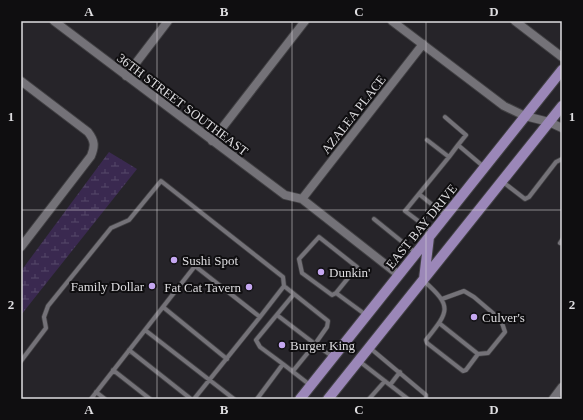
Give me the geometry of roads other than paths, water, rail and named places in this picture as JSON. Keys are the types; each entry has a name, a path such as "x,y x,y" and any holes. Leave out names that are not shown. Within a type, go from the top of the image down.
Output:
{"main road":[{"name":"EAST BAY DRIVE","path":"300,399 562,70"},
{"path":"328,399 562,106"},
{"path":"423,280 431,235"}],"street":[{"name":"36TH STREET SOUTHEAST","path":"54,21 285,195 302,199"},
{"path":"126,76 168,21"},
{"path":"212,141 305,21"},
{"path":"392,21 504,106 525,116 549,122 562,128"},
{"path":"515,21 562,57"},
{"name":"AZALEA PLACE","path":"302,199 423,44"},
{"path":"21,82 88,132 94,139 95,148 91,156 21,248"},
{"path":"302,199 399,275"},
{"path":"553,399 562,387"}],"lane":[{"path":"431,235 405,211 466,134 445,117"},
{"path":"427,140 448,157"},
{"path":"458,146 485,167"},
{"path":"502,182 525,199 529,197 556,162 562,159"},
{"path":"21,361 46,328 44,317 48,306 111,228 129,220 161,181 283,277 284,286 227,359 193,399 129,350"},
{"path":"418,194 446,216"},
{"path":"374,218 416,253"},
{"path":"319,237 357,267 336,292 332,295 302,273 299,259 319,237"},
{"path":"91,399 195,266 260,318"},
{"path":"423,280 442,299 444,306 444,317 426,340 427,343 463,371 466,370 478,354 488,352 505,332 501,320 474,297 464,291 442,299"},
{"path":"284,286 328,321 327,327 293,371"},
{"path":"336,292 367,316"},
{"path":"294,294 256,340 260,347 311,386"},
{"path":"163,307 227,359"},
{"path":"277,314 333,358"},
{"path":"439,323 478,354"},
{"path":"145,330 234,399"},
{"path":"369,348 400,372 426,395 426,399"},
{"path":"359,361 408,399"},
{"path":"257,399 283,364"},
{"path":"114,370 150,399"},
{"path":"390,385 400,372"},
{"path":"369,399 384,381"},
{"path":"96,392 105,399"}],"place":[{"name":"Sushi Spot","path":"174,260"},
{"name":"Dunkin'","path":"321,272"},
{"name":"Family Dollar","path":"152,286"},
{"name":"Fat Cat Tavern","path":"249,287"},
{"name":"Culver's","path":"474,317"},
{"name":"Burger King","path":"282,345"}]}
